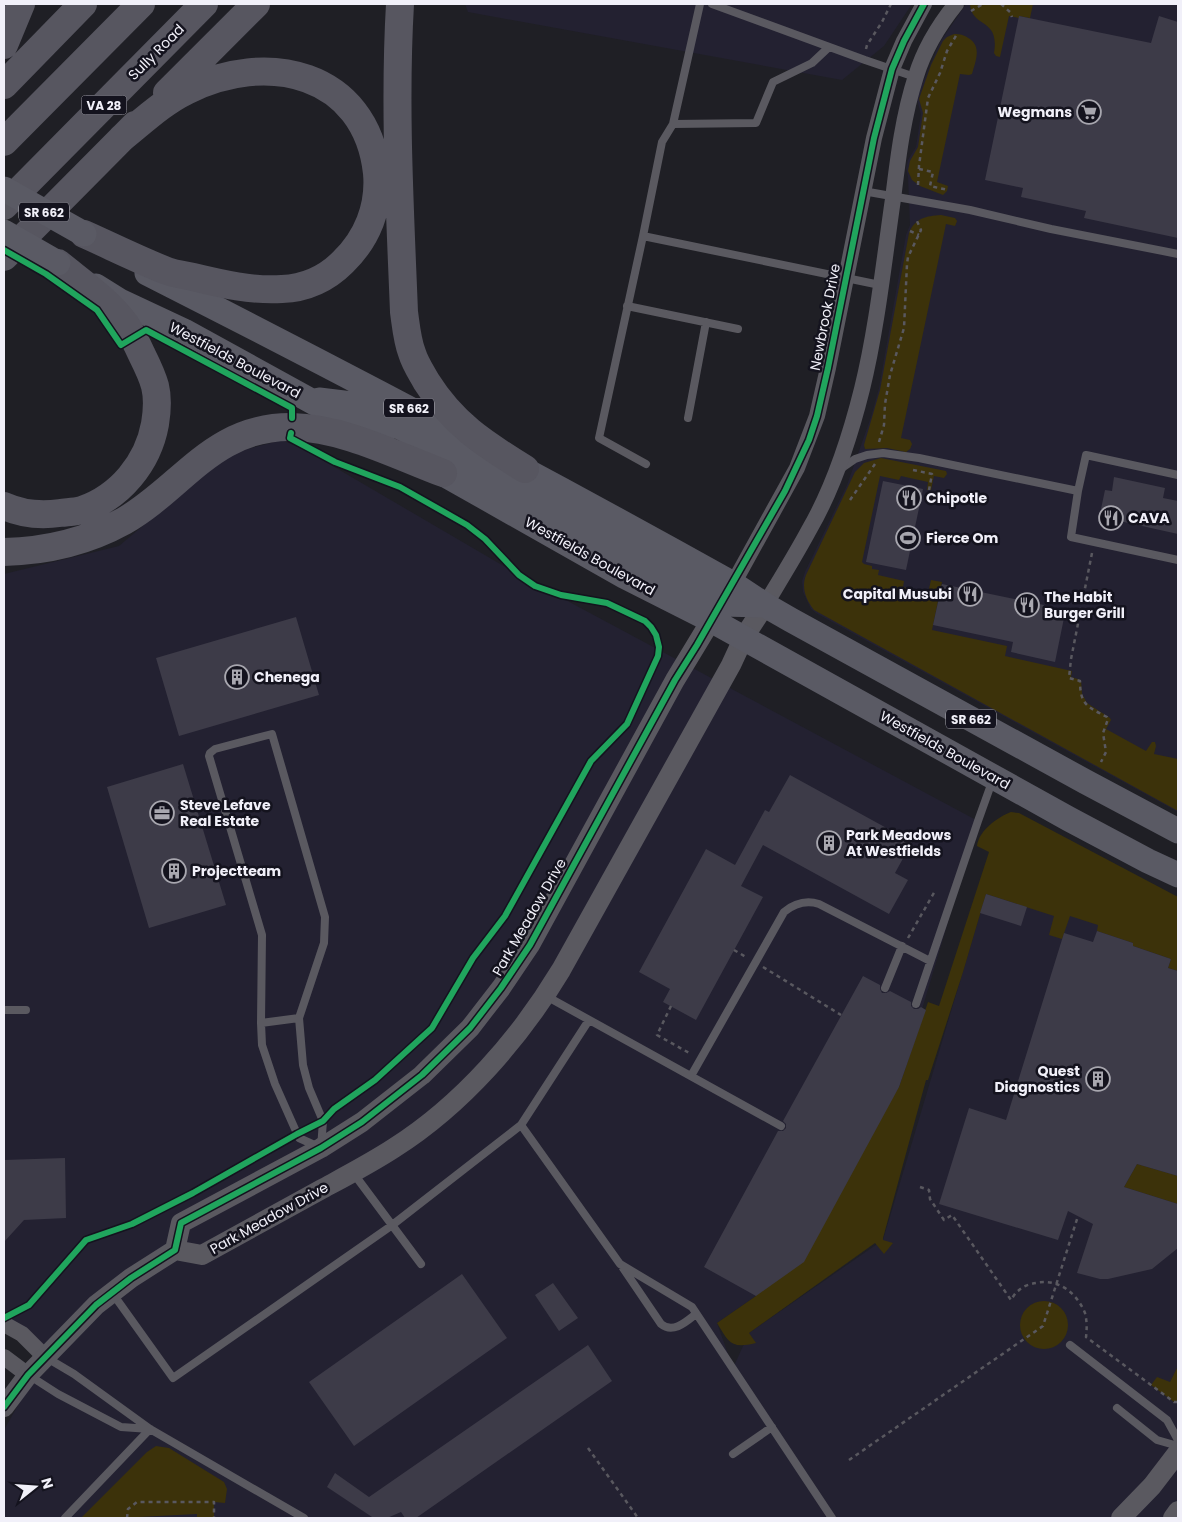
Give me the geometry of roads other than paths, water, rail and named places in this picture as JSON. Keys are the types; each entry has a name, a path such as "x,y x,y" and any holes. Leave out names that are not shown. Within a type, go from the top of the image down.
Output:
{"highway":[{"path":"4,45 21,4"},
{"path":"4,85 84,4"},
{"path":"4,142 141,4"},
{"name":"Sully Road","path":"4,206 204,4"},
{"path":"4,257 14,234 122,138 256,4"},
{"path":"400,4 398,126 404,312 412,355 421,373 446,410 481,441 525,470"},
{"path":"84,234 169,272 246,288 284,289 306,285 335,270 350,256 363,239 374,210 377,196 377,179 374,150 360,121 349,106 334,92 302,76 264,71 231,75 200,84 184,91 122,138"},
{"path":"4,267 14,234"},
{"path":"4,506 20,512 51,514 80,511 95,505 110,497 128,480 147,451 152,436 157,402 155,388 150,371 134,337 105,302 58,263"},
{"path":"4,552 65,545 97,534 124,521 148,504 218,447 257,431 292,427 331,431 443,473"}],"main road":[{"name":"Westfields Boulevard","path":"4,189 145,271 277,338 525,470 722,602 744,637 994,777 1131,852 1178,875"},
{"name":"Westfields Boulevard","path":"14,234 120,301 184,331 443,473 624,576 722,602 765,605 1178,831"},
{"path":"308,399 360,404 722,602"}],"street":[{"name":"Newbrook Drive","path":"722,602 785,491 809,440 826,378 874,138 892,69 904,41 924,4"},
{"path":"744,637 810,529 835,475 848,437 862,388 906,117 915,77 930,42 956,4"},
{"name":"Park Meadow Drive","path":"722,602 675,680 530,945 501,988 470,1028 422,1075 362,1122 321,1148 181,1223 175,1250 202,1255 395,1148 454,1101 502,1053 534,1013 562,970 731,665 744,637"},
{"path":"4,1407 28,1374 96,1305 131,1278 175,1250"},
{"path":"4,1324 22,1334 45,1357"},
{"path":"4,1358 28,1374"},
{"path":"1121,1518 1152,1486 1178,1452"},
{"path":"1173,1518 1178,1512"}],"lane":[{"path":"646,464 599,438 662,142 673,124 700,4"},
{"path":"712,4 915,77"},
{"path":"673,124 756,124 773,82 812,63 829,47"},
{"path":"863,191 970,210 1051,229 1178,254"},
{"path":"643,236 880,285"},
{"path":"627,306 738,329"},
{"path":"688,418 706,322"},
{"path":"835,475 855,459 883,453 919,458 1078,491"},
{"path":"1178,475 1086,454 1071,537 1178,560"},
{"path":"272,734 325,917 324,943 299,1018 303,1065 309,1088 323,1121 321,1148 299,1138 266,1061 262,1045 261,1023 262,935 208,756 215,749 272,734"},
{"path":"916,1004 994,777"},
{"path":"691,1076 784,912 790,907 804,902 819,904 930,961"},
{"path":"885,988 902,946"},
{"path":"546,996 781,1126"},
{"path":"4,1010 26,1010"},
{"path":"261,1023 299,1018"},
{"path":"112,1293 173,1378 391,1226 521,1125 589,1020"},
{"path":"521,1125 661,1324 673,1328 682,1325 696,1314"},
{"path":"353,1172 391,1226 421,1264"},
{"path":"620,1264 692,1307 832,1518"},
{"path":"1070,1345 1167,1420 1178,1440"},
{"path":"45,1357 74,1374 150,1429 304,1518"},
{"path":"28,1374 58,1394 121,1426 150,1429"},
{"path":"1117,1408 1157,1440 1178,1446"},
{"path":"733,1454 772,1427"},
{"path":"65,1518 150,1429"}],"place":[{"name":"Wegmans","path":"1089,112"},
{"name":"Chipotle","path":"909,498"},
{"name":"CAVA","path":"1111,518"},
{"name":"Fierce Om","path":"908,538"},
{"name":"Capital Musubi","path":"970,594"},
{"name":"The Habit Burger Grill","path":"1027,605"},
{"name":"Chenega","path":"237,677"},
{"name":"Steve Lefave Real Estate","path":"162,813"},
{"name":"Park Meadows At Westfields","path":"829,843"},
{"name":"Projectteam","path":"174,871"},
{"name":"Quest Diagnostics","path":"1098,1079"}]}
